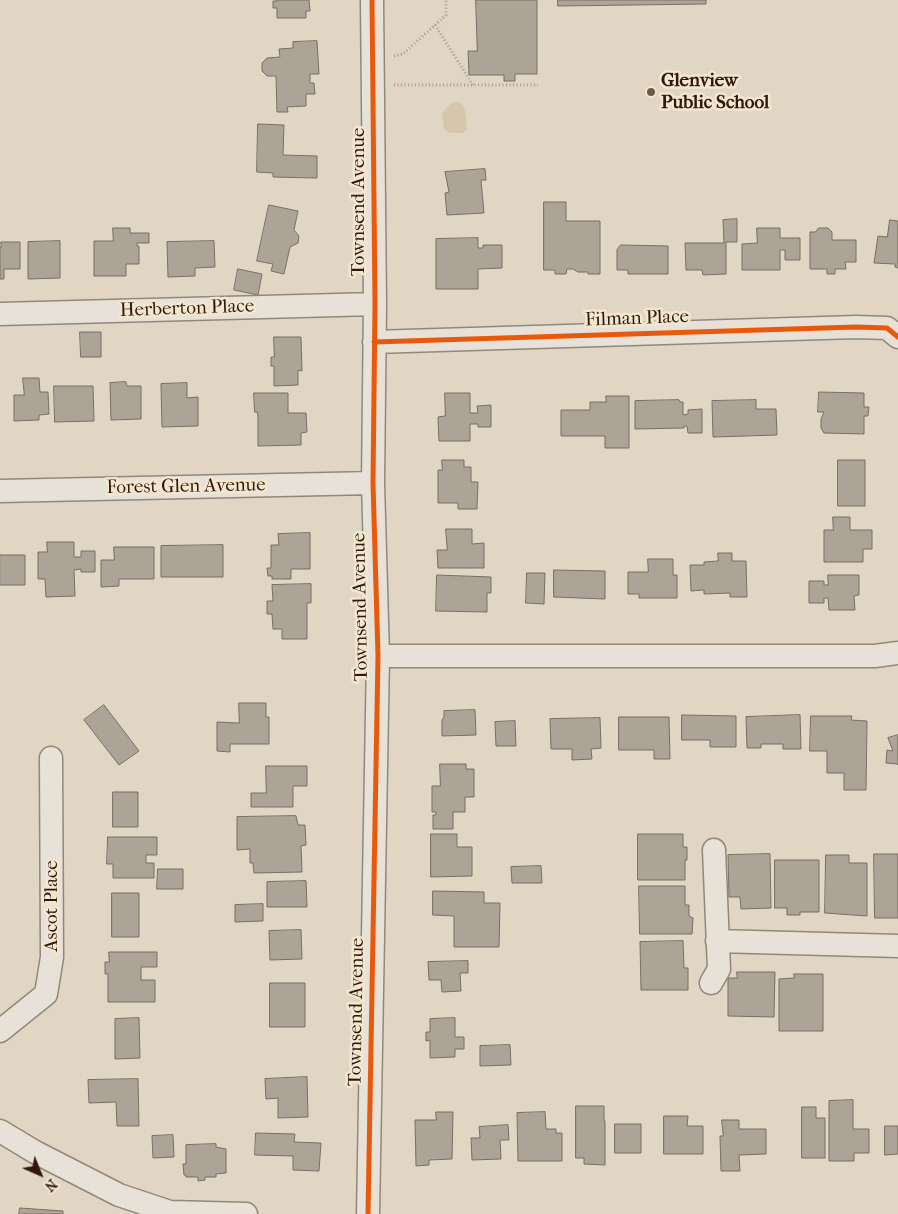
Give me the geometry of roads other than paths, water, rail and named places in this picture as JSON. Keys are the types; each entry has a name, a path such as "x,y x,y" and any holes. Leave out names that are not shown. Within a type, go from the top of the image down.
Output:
{"street":[{"name":"Townsend Avenue","path":"368,1214 378,656 373,483 375,304 372,0"},
{"name":"Herberton Place","path":"0,314 375,304"},
{"name":"Filman Place","path":"374,342 856,327 887,328 898,336"},
{"name":"Forest Glen Avenue","path":"0,491 373,483"},
{"path":"378,656 875,656 898,653"},
{"name":"Ascot Place","path":"0,1030 46,994 52,957 51,758"},
{"path":"711,983 719,969 714,850"},
{"path":"717,941 898,946"},
{"path":"0,1131 35,1152 119,1195 170,1212 246,1214"}],"place":[{"name":"Glenview Public School","path":"651,92"}]}
